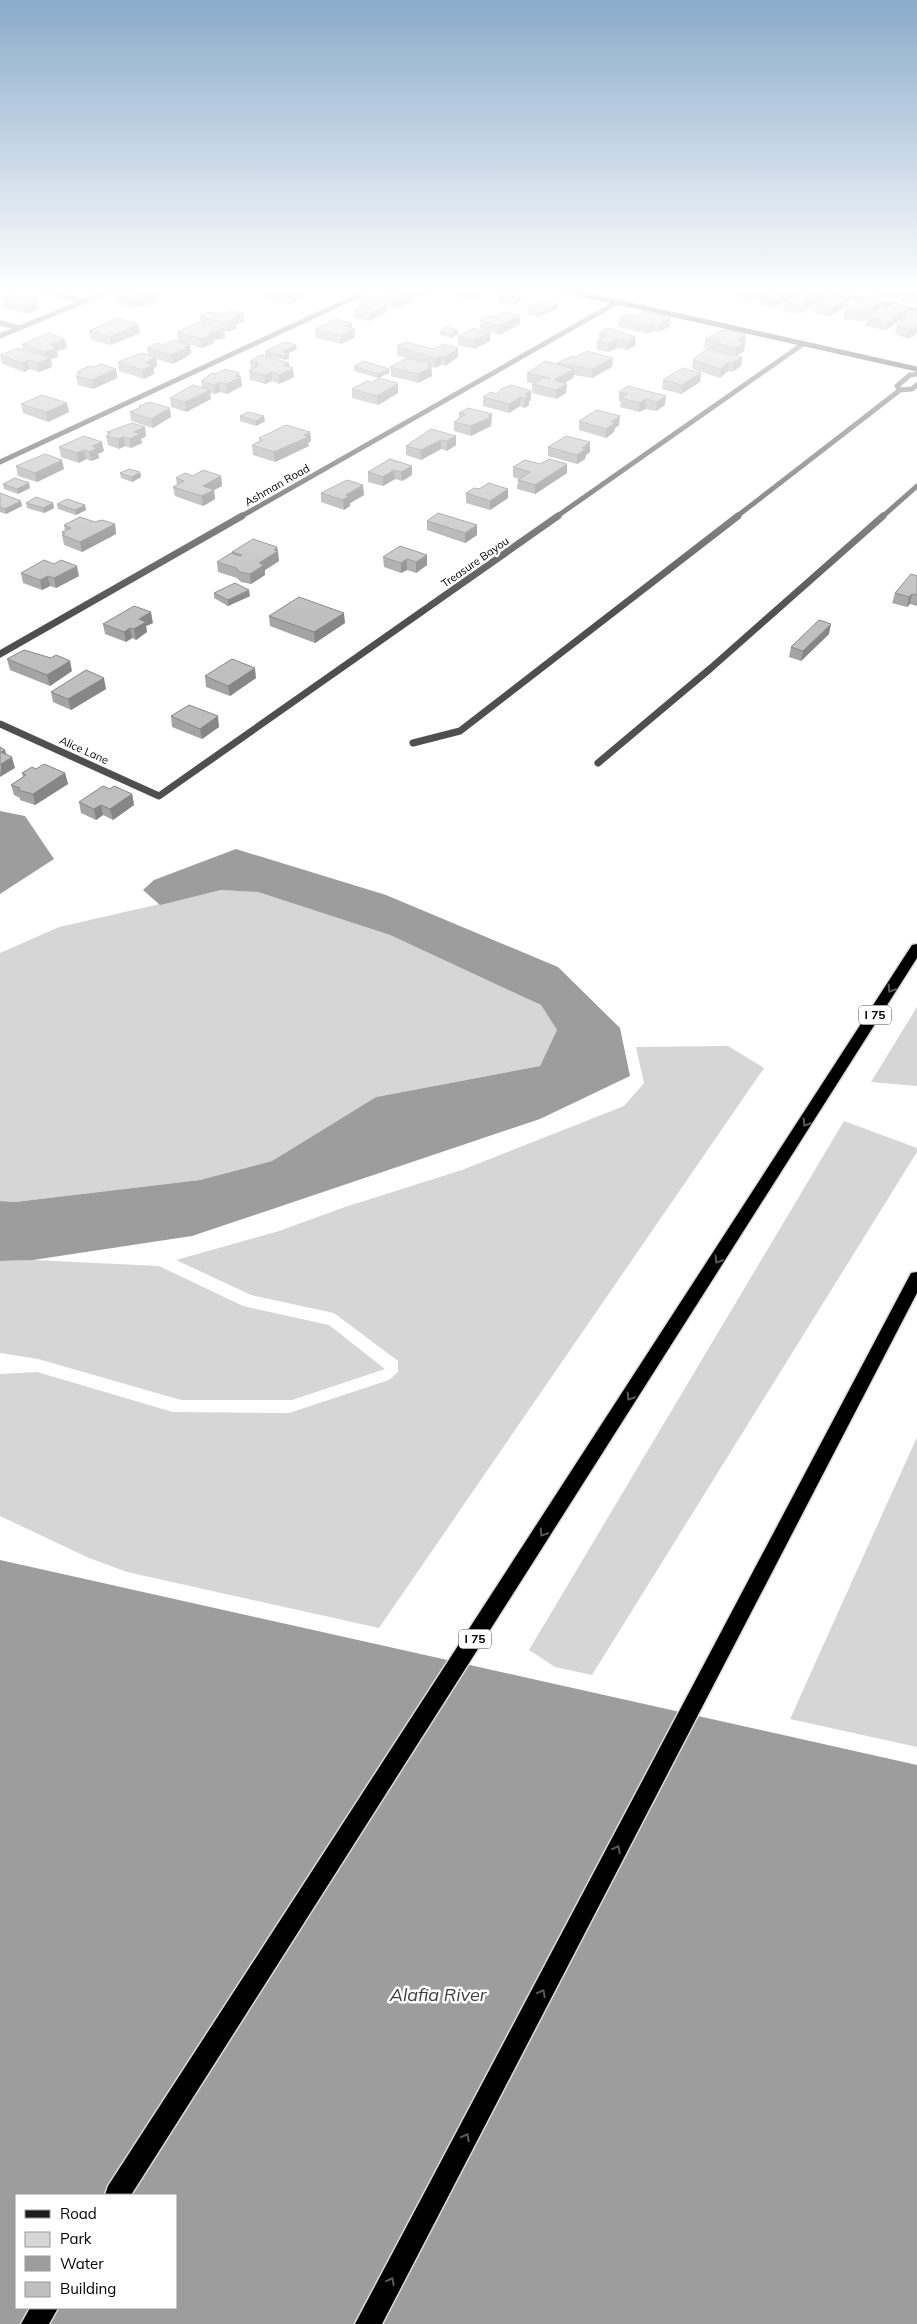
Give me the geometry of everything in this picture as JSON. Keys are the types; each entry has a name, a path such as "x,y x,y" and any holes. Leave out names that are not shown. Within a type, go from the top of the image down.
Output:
{"highway":[{"name":"I 75","path":"118,2194 917,948"},
{"path":"368,2324 917,1278"},
{"path":"34,2324 44,2309"}],"street":[{"path":"0,462 137,398"},
{"name":"Ashman Road","path":"0,654 448,398"},
{"name":"Treasure Bayou","path":"159,796 725,398"},
{"path":"414,743 460,730 889,398"},
{"path":"598,764 917,486"},
{"name":"Alice Lane","path":"0,724 159,796"}],"green space":[{"path":"221,890 258,892 390,935 541,1005 557,1030 540,1066 376,1097 272,1161 200,1180 15,1202 0,1201 0,953 59,927"},
{"path":"917,1007 917,1086 871,1082"},
{"path":"728,1046 764,1068 379,1628 127,1572 89,1558 0,1516 0,1374 37,1372 173,1412 289,1413 389,1380 398,1372 398,1361 334,1313 251,1295 176,1260 279,1231 345,1207 462,1170 624,1106 644,1083 636,1047"},
{"path":"844,1121 917,1148 917,1152 592,1675 555,1667 529,1650"},
{"path":"33,1260 159,1266 243,1306 329,1325 385,1369 292,1400 181,1400 38,1359 0,1353 0,1261"},
{"path":"917,1437 917,1747 790,1719"}],"water":[{"path":"0,811 25,816 54,859 0,894"},
{"path":"236,849 386,895 558,967 620,1028 630,1076 540,1119 192,1236 33,1260 0,1261 0,1201 15,1202 200,1180 272,1161 376,1097 540,1066 557,1030 541,1005 390,935 258,892 221,890 160,905 143,890 154,880"},
{"name":"Alafia River","path":"0,1560 917,1765 917,2324 0,2324"}],"building":[{"path":"34,398 53,398 67,403 46,412 21,404"},
{"path":"172,398 192,398 185,402"},
{"path":"488,398 519,398 509,404"},
{"path":"623,398 662,398 657,402 646,399 640,403"},
{"path":"149,402 170,408 151,419 130,412"},
{"path":"468,408 492,414 488,416 491,417 471,426 454,422 466,414 459,413"},
{"path":"597,410 620,416 611,422 615,423 606,429 579,421"},
{"path":"248,412 264,416 256,421 240,416"},
{"path":"132,423 145,427 134,432 140,434 130,439 106,436 111,433 107,432"},
{"path":"286,425 310,432 304,435 308,437 274,452 252,445 263,440 259,438"},
{"path":"431,429 456,436 447,441 441,440 421,450 406,446"},
{"path":"84,436 102,442 92,446 97,448 90,452 84,450 77,453 59,447"},
{"path":"566,436 590,442 582,448 586,449 577,455 548,447"},
{"path":"45,454 62,460 35,473 16,466"},
{"path":"390,459 412,466 401,472 394,470 383,477 368,472"},
{"path":"549,459 567,464 535,485 518,480 530,472 513,467 525,460 540,464"},
{"path":"129,469 140,472 132,477 120,473"},
{"path":"203,470 221,476 203,486 214,490 202,496 173,487 184,481 176,478 185,473 193,476"},
{"path":"15,478 29,483 17,489 3,484"},
{"path":"347,480 363,485 346,495 349,496 343,500 321,493"},
{"path":"489,483 508,489 490,501 466,493 474,488 479,489"},
{"path":"0,493 21,501 5,509 0,507"},
{"path":"36,497 53,503 43,508 26,503"},
{"path":"67,499 85,505 75,510 57,504"},
{"path":"438,513 477,525 465,533 427,521"},
{"path":"80,517 95,522 102,520 115,524 80,542 62,535 65,533 62,532 71,528 64,525"},
{"path":"253,539 277,547 274,550 278,551 259,563 264,565 250,574 240,572 236,568 217,562 231,553 242,555 232,552"},
{"path":"400,546 427,555 416,562 407,559 401,563 383,557"},
{"path":"44,560 54,564 61,560 77,566 54,578 48,576 40,580 21,573"},
{"path":"911,574 917,576 917,595 912,594 909,597 895,593"},
{"path":"235,583 249,590 228,600 214,593"},
{"path":"299,597 344,613 314,632 269,616"},
{"path":"134,606 151,612 139,619 146,622 124,632 103,624"},
{"path":"819,620 831,624 803,651 791,647"},
{"path":"24,650 51,658 56,655 70,661 47,675 7,659"},
{"path":"232,659 255,668 228,686 205,676"},
{"path":"86,670 104,678 68,699 51,692"},
{"path":"189,705 218,716 200,729 171,716"},
{"path":"0,747 5,750 1,752 12,757 0,765"},
{"path":"44,764 65,773 33,794 18,790 20,788 11,785 26,775 22,773 32,767 36,769"},
{"path":"103,786 110,789 114,786 132,794 110,809 101,805 94,809 79,802"}]}
